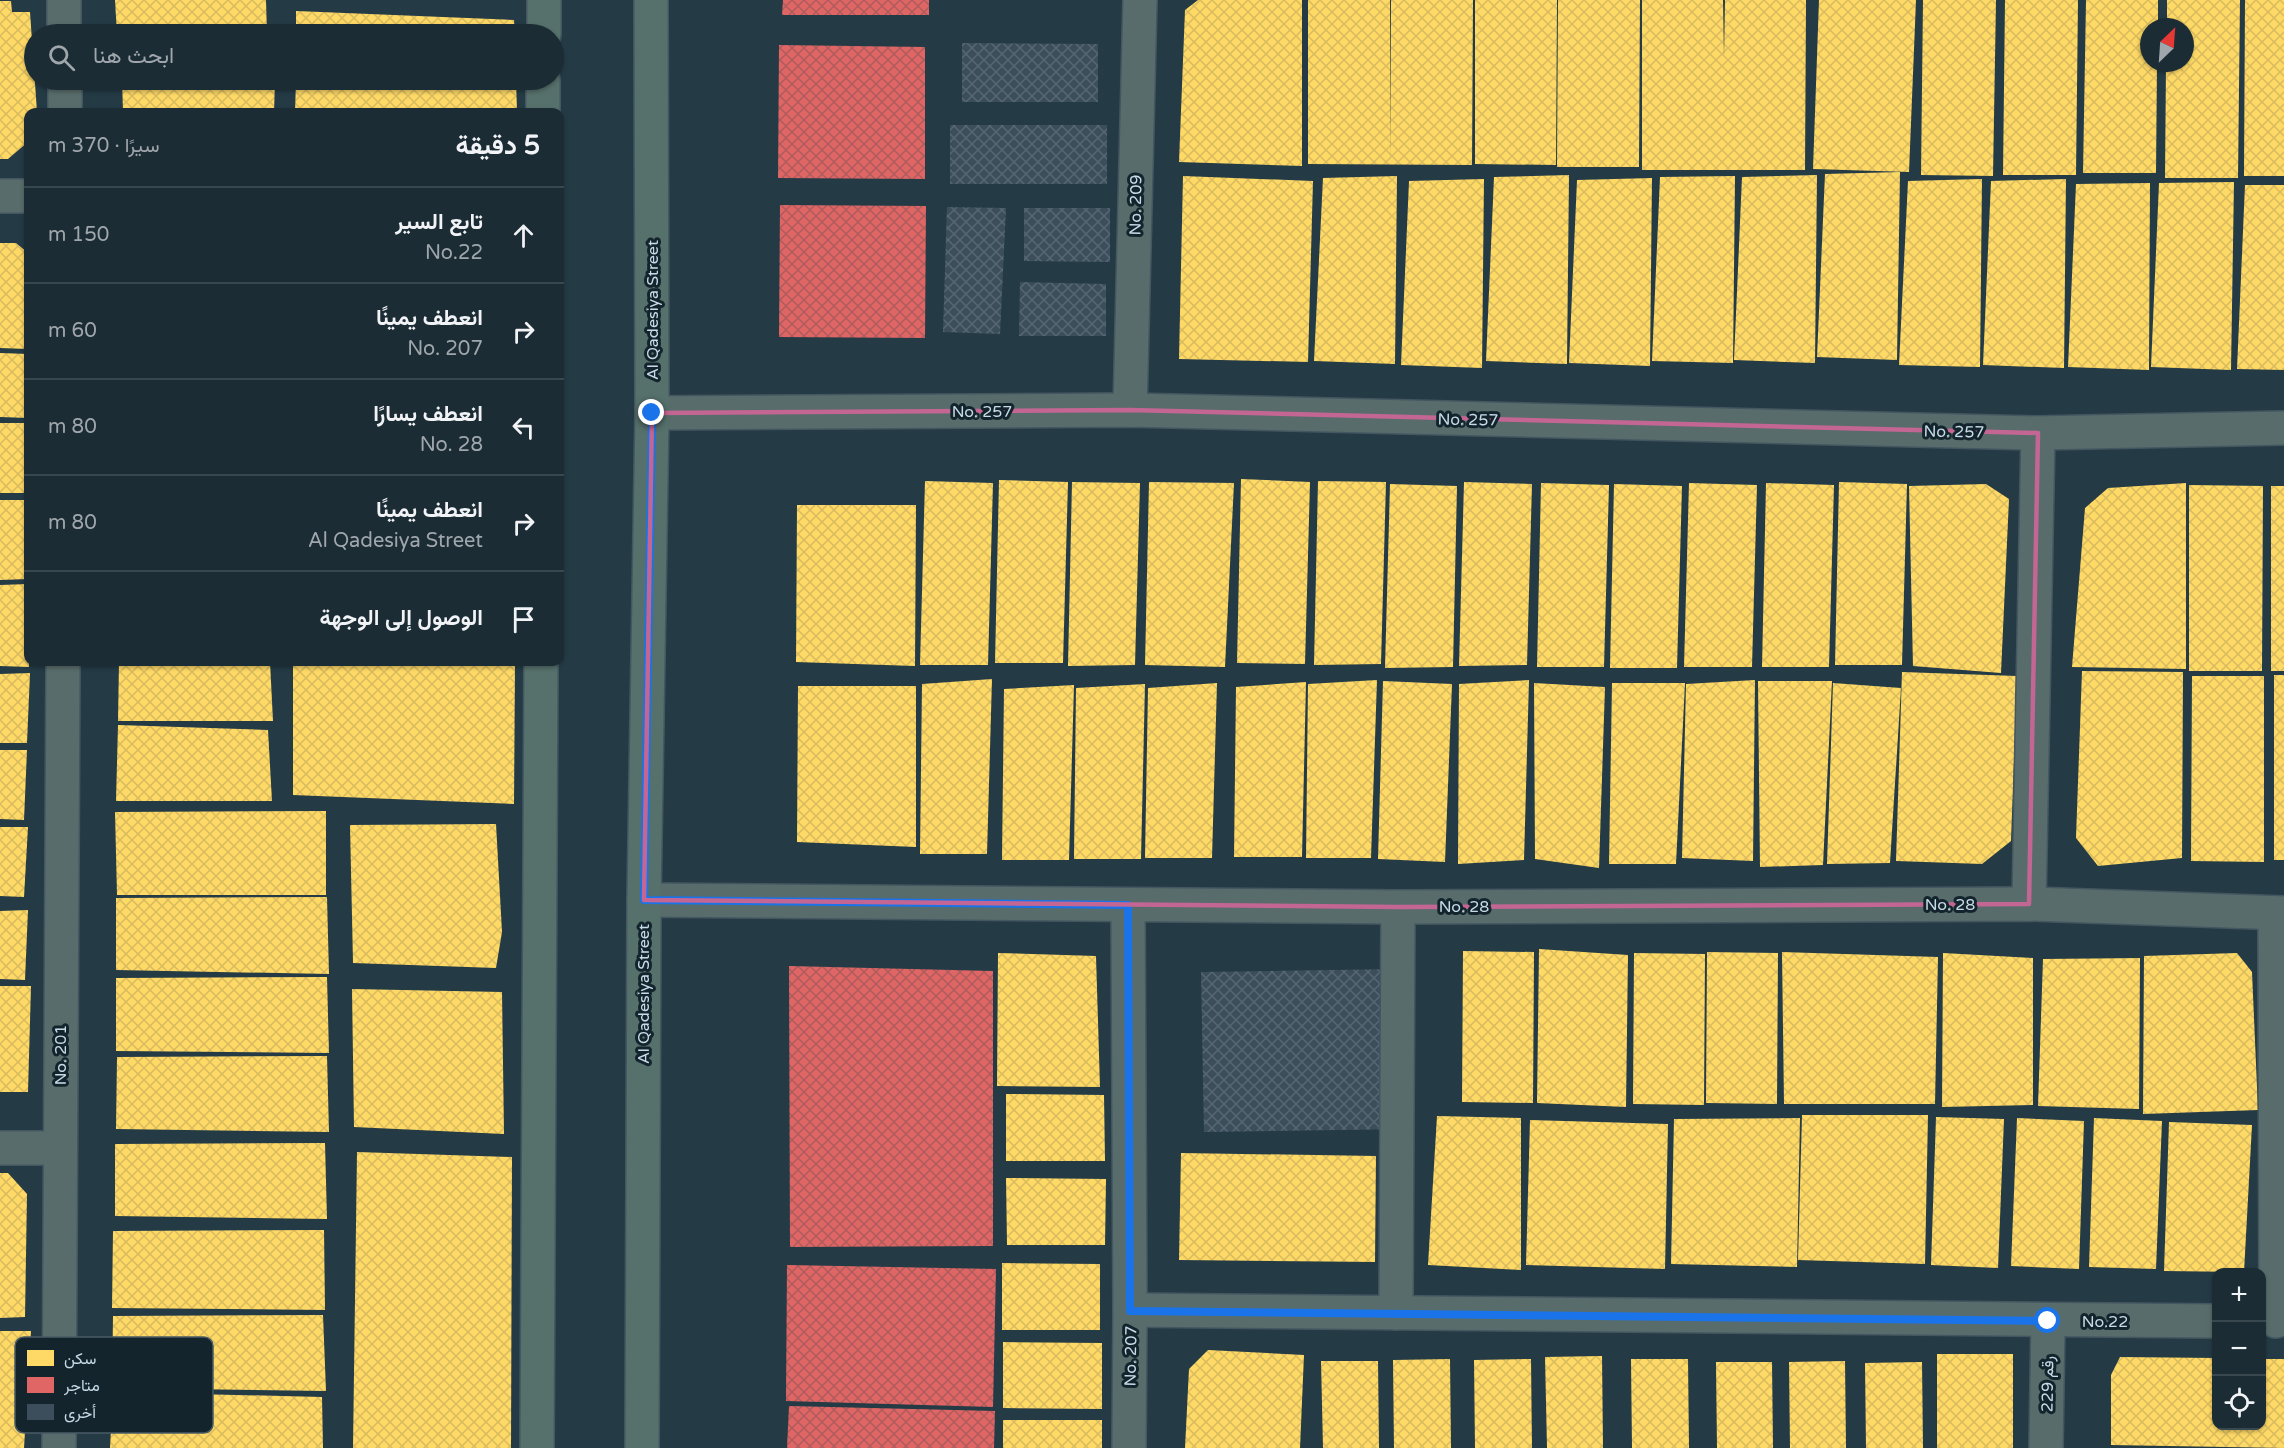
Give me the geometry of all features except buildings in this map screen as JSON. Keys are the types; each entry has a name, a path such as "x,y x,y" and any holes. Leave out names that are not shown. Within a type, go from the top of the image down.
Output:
{"street":[{"path":"64,0 64,24"},
{"path":"544,0 544,24"},
{"name":"Al Qadesiya Street","path":"642,1448 644,900 652,413 651,0"},
{"name":"No. 209","path":"1130,410 1140,0"},
{"path":"64,90 65,108"},
{"path":"543,90 543,108"},
{"path":"0,196 24,196"},
{"name":"No. 257","path":"652,413 1130,410 2038,433 2284,428"},
{"path":"2029,904 2038,433"},
{"name":"No. 201","path":"59,1337 63,666"},
{"path":"537,1448 541,666"},
{"name":"No. 28","path":"644,900 1398,907 2029,904 2280,913"},
{"name":"No. 207","path":"1128,905 1129,1448"},
{"path":"1396,1313 1398,907"},
{"path":"2274,1321 2280,913"},
{"path":"0,1148 60,1148"},
{"name":"No.22","path":"1130,1311 2212,1321"},
{"name":"رقم 229","path":"2046,1448 2048,1321"},
{"name":"No. 201","path":"59,1433 59,1448"}],"highlighted area":[{"path":"1130,410 2038,433 2029,904 1398,907 644,900 652,413"}],"route":[{"path":"652,413 644,900 1128,905 1130,1311 2048,1321"}]}
